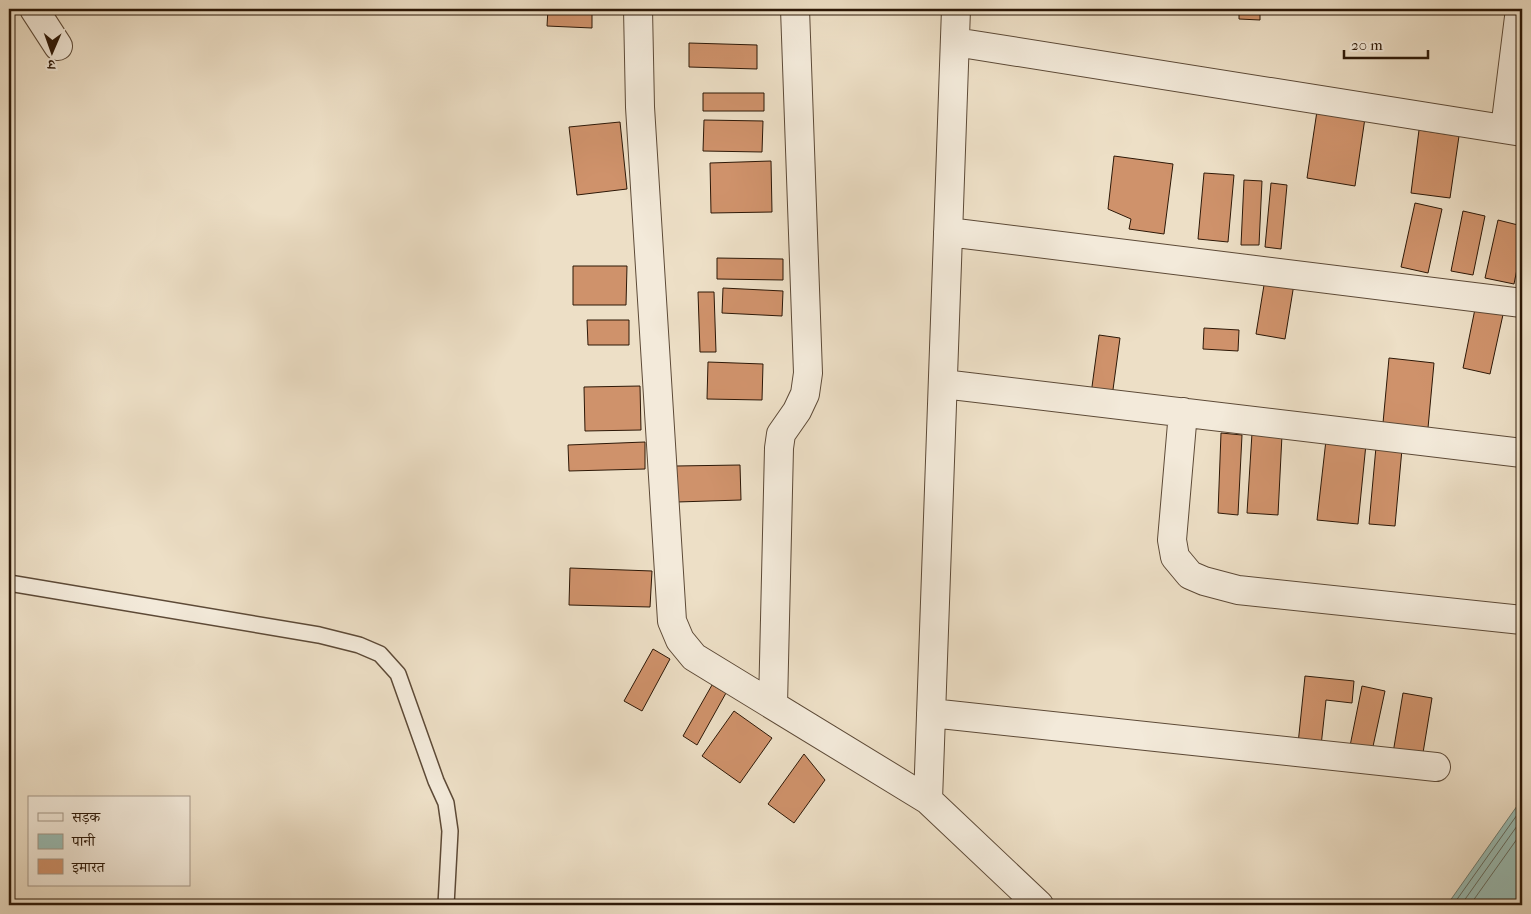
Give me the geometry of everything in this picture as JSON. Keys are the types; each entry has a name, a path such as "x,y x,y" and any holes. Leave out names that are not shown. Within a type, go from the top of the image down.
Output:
{"street":[{"path":"34,9 58,46"},
{"path":"638,9 640,107 672,621 680,640 694,657 928,800 1040,905"},
{"path":"773,705 779,448 781,434 797,411 805,394 808,373 795,9"},
{"path":"928,800 956,9"},
{"path":"955,42 1514,131 1520,9"},
{"path":"948,232 1522,303"},
{"path":"943,384 1522,453"},
{"path":"1183,412 1172,540 1175,557 1190,575 1204,581 1238,590 1522,620"},
{"path":"931,713 1436,767"}],"lane":[{"path":"9,583 319,635 359,645 380,654 398,674 436,781 446,803 450,831 446,905"}],"water":[{"path":"1522,799 1522,905 1447,905"}],"building":[{"path":"548,9 592,9 592,28 547,26"},
{"path":"1239,9 1260,9 1260,20 1239,19"},
{"path":"689,43 757,45 757,69 689,67"},
{"path":"703,93 764,93 764,111 703,111"},
{"path":"1317,111 1365,118 1355,186 1307,178"},
{"path":"704,120 763,121 762,152 703,151"},
{"path":"620,122 627,189 577,195 569,127"},
{"path":"1419,130 1459,136 1450,198 1411,193"},
{"path":"1114,156 1173,164 1164,234 1129,229 1131,219 1108,209"},
{"path":"771,161 772,212 711,213 710,163"},
{"path":"1204,173 1234,175 1228,242 1198,239"},
{"path":"1244,180 1262,181 1259,245 1241,245"},
{"path":"1271,183 1287,185 1281,249 1265,247"},
{"path":"1415,203 1442,209 1428,273 1401,267"},
{"path":"1463,211 1485,216 1473,275 1451,271"},
{"path":"1498,220 1522,226 1522,244 1514,284 1485,278"},
{"path":"717,258 783,259 783,280 717,279"},
{"path":"573,266 627,266 626,305 573,305"},
{"path":"1265,279 1294,284 1285,339 1256,334"},
{"path":"723,288 783,291 782,316 722,313"},
{"path":"698,292 714,292 716,352 700,352"},
{"path":"1476,304 1504,310 1490,374 1463,368"},
{"path":"587,320 629,320 629,345 588,345"},
{"path":"1204,328 1239,330 1238,351 1203,349"},
{"path":"1099,335 1120,338 1112,397 1091,394"},
{"path":"1389,358 1434,363 1428,428 1383,423"},
{"path":"708,362 763,364 762,400 707,399"},
{"path":"640,386 641,430 585,431 584,387"},
{"path":"1221,433 1242,435 1238,515 1218,513"},
{"path":"1252,433 1282,435 1278,515 1247,513"},
{"path":"1326,440 1366,444 1358,524 1317,520"},
{"path":"645,442 645,469 569,471 568,445"},
{"path":"1376,447 1402,449 1395,526 1369,524"},
{"path":"740,465 741,500 677,502 676,466"},
{"path":"570,568 652,571 650,607 569,605"},
{"path":"653,649 670,659 642,711 624,701"},
{"path":"1305,676 1354,681 1352,703 1326,700 1321,746 1298,744"},
{"path":"712,685 726,693 697,745 683,736"},
{"path":"1362,686 1385,691 1372,751 1350,746"},
{"path":"1403,693 1432,698 1422,759 1393,753"},
{"path":"734,711 772,738 740,783 702,756"},
{"path":"804,754 825,780 794,823 768,804"}]}
